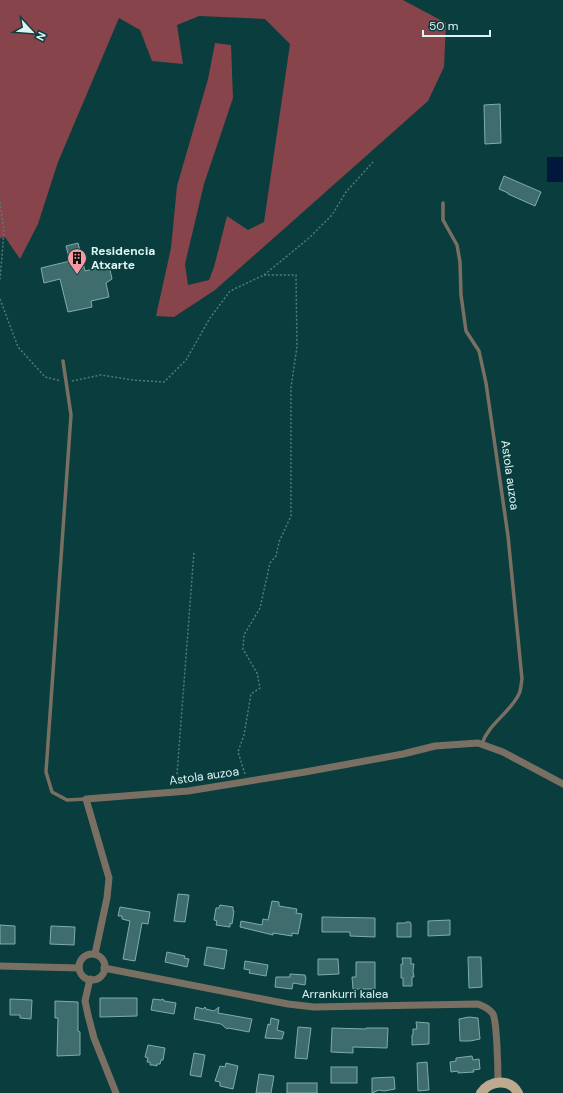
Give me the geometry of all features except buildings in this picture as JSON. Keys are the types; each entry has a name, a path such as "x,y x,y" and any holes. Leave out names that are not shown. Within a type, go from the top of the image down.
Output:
{"main road":[{"path":"481,1093 492,1083 498,1082 512,1086 518,1093"}],"street":[{"name":"Astola auzoa","path":"86,799 188,791 403,754 435,746 478,743 503,752 563,784"},
{"path":"86,799 110,878 95,954"},
{"path":"95,954 103,961 104,968 103,972 98,978 90,979 82,975 79,964 83,957 95,954"},
{"path":"0,966 79,968"},
{"name":"Arrankurri kalea","path":"104,968 288,1004 308,1006 478,1004 486,1007 493,1014 496,1030 498,1082"},
{"path":"90,979 85,1001 88,1015 116,1093"}],"lane":[{"name":"Astola auzoa","path":"443,203 443,220 457,245 460,262 461,295 466,332 479,351 486,383 508,536 522,679 520,693 512,706 496,722 482,744"},
{"path":"63,361 71,415 46,772 52,792 67,800 86,799"}],"path":[{"path":"0,299 18,347 45,377 66,382 101,375 133,380 164,382 186,360 210,318 230,291 264,275 309,238 332,215 346,192 373,162"},
{"path":"0,202 4,231 0,280"},
{"path":"251,781 244,772 238,752 244,735 251,694 260,688 256,673 243,649 244,635 260,608 270,563 276,556 279,542 291,516 291,387 297,347 296,275 264,275"},
{"path":"188,791 177,774 194,552"}],"shaded area":[{"path":"0,0 403,0 446,23 444,67 428,101 215,290 174,317 156,316 171,248 177,186 208,79 215,43 231,45 233,98 204,184 185,264 188,285 209,280 214,267 227,216 248,230 264,222 290,44 265,19 199,16 177,25 183,64 152,61 140,30 119,18 58,162 38,224 20,259 5,237 0,238"}],"water":[{"path":"547,157 563,157 563,182 547,182"}],"place":[{"name":"Residencia Atxarte","path":"77,275"}]}
